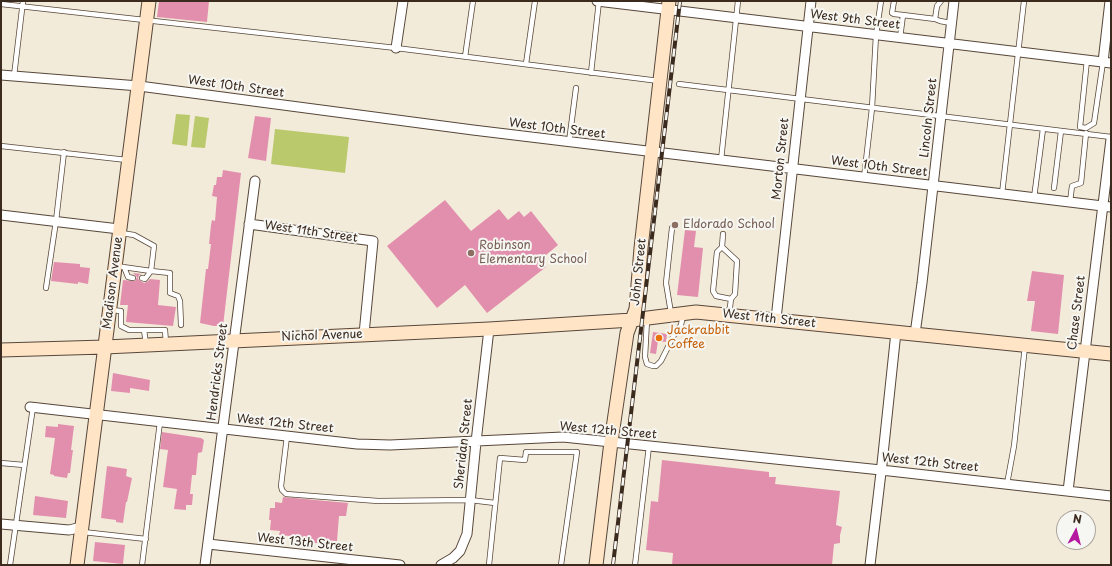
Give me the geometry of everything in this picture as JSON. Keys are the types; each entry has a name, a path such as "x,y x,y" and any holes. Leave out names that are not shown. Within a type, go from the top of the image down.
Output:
{"street":[{"name":"Madison Avenue","path":"77,565 109,310 119,267 119,231 149,1"},
{"path":"396,48 403,1"},
{"name":"West 9th Street","path":"598,1 669,5 736,18 1107,62"},
{"name":"Morton Street","path":"776,319 810,1"},
{"name":"Lincoln Street","path":"915,334 954,1"},
{"path":"1107,62 1110,1"},
{"name":"John Street","path":"596,565 611,442 627,333 640,319 636,309 641,248 669,5"},
{"name":"West 10th Street","path":"1,75 139,86 569,142 1107,207"},
{"name":"Chase Street","path":"1068,490 1084,350 1107,207 1111,138"},
{"name":"Hendricks Street","path":"205,565 255,181"},
{"path":"1,215 119,231"},
{"name":"West 11th Street","path":"249,224 373,241 364,334"},
{"name":"West 11th Street","path":"640,319 696,312 915,334"},
{"name":"Nichol Avenue","path":"1,350 105,347 489,329 640,319"},
{"name":"Sheridan Street","path":"441,565 460,551 467,534 489,329"},
{"path":"870,565 896,332"},
{"path":"915,334 1026,344 1111,354"},
{"name":"West 12th Street","path":"31,407 223,430 357,444 390,445 564,437 1068,490 1111,496"},
{"path":"1,524 81,530"},
{"name":"West 13th Street","path":"208,544 358,563 400,565"}],"lane":[{"path":"14,76 23,1"},
{"path":"465,57 473,1"},
{"path":"526,64 535,1"},
{"path":"591,73 598,1"},
{"path":"721,161 738,1"},
{"path":"864,178 872,108 876,35 881,1"},
{"path":"894,1 892,13 935,19 940,22 951,23"},
{"path":"935,19 937,6 941,1"},
{"path":"1002,194 1024,1"},
{"path":"1,4 396,48 660,81"},
{"path":"900,38 903,15"},
{"path":"1087,60 1080,127 1086,128 1094,123 1107,62"},
{"path":"679,84 1111,138"},
{"path":"569,142 576,88"},
{"path":"1070,202 1072,186 1081,183 1086,128"},
{"path":"1034,198 1043,129"},
{"path":"1054,188 1061,131"},
{"path":"1,146 129,160"},
{"path":"46,288 56,222 64,152"},
{"path":"640,319 647,364 656,366 661,361 680,325 677,314 667,295 666,283 672,228"},
{"path":"119,231 134,235 154,246 151,271 145,279 142,278"},
{"path":"724,234 722,247 717,252 713,291 716,296 731,299"},
{"path":"722,247 737,261 735,294 731,299 729,315"},
{"path":"119,267 170,273 170,293 178,296 180,302 181,325"},
{"path":"119,267 128,277 133,278"},
{"path":"109,310 121,311 121,326 129,330 165,330 166,344"},
{"path":"144,330 146,344"},
{"path":"1007,484 1014,446 1026,344"},
{"path":"10,565 31,407"},
{"path":"142,565 160,422"},
{"path":"286,436 281,486 282,490 286,494 378,501 470,500 495,503"},
{"path":"635,565 649,446"},
{"path":"489,565 500,458 525,460 526,452 577,452 561,565"},
{"path":"1,463 24,465"},
{"path":"81,530 146,539"}],"green space":[{"path":"176,114 190,115 187,146 172,144"},
{"path":"195,116 209,118 205,148 191,147"},
{"path":"275,129 349,137 345,173 271,164"}],"building":[{"path":"159,1 209,1 207,22 157,17"},
{"path":"255,116 271,118 266,161 248,158"},
{"path":"223,170 241,173 223,326 214,326 200,323 206,269 208,269 211,244 209,244 211,225 212,220 215,221 217,197 212,196 217,177 222,177"},
{"name":"Robinson Elementary School","path":"445,200 471,231 499,209 508,220 519,211 524,217 531,211 558,245 540,260 546,267 487,313 465,285 437,308 387,246"},
{"path":"685,230 696,231 694,247 703,248 698,297 677,295"},
{"path":"54,262 80,264 80,267 90,268 88,284 51,281"},
{"path":"1032,271 1064,275 1058,334 1031,331 1035,301 1027,301"},
{"path":"133,273 142,274 139,275 138,279 144,283 150,279 160,280 158,305 176,307 173,326 126,322 128,305 120,305 123,280 135,281 137,277"},
{"name":"Jackrabbit Coffee","path":"653,332 667,334 666,342 658,341 656,354 650,353"},
{"path":"113,373 150,380 149,391 130,388 130,393 111,391"},
{"path":"58,424 74,426 70,473 68,473 67,478 50,474 55,438 45,437 46,426 58,427"},
{"path":"162,432 201,438 204,440 202,452 198,453 196,475 192,475 190,494 193,494 192,505 186,505 186,510 174,509 177,489 163,487 168,450 160,449"},
{"path":"662,460 769,472 769,477 776,477 775,484 840,491 836,525 842,527 840,543 834,544 832,565 672,565 673,553 646,550 651,501 658,502"},
{"path":"107,466 127,469 126,476 132,478 123,523 116,522 116,520 101,518"},
{"path":"35,496 68,501 66,518 33,515"},
{"path":"283,497 348,503 346,516 339,516 337,541 319,540 319,543 312,543 312,545 301,544 301,542 290,540 290,536 279,535 280,531 270,530 270,508 275,508 275,502 282,503"},
{"path":"95,542 125,545 123,564 93,561"}],"railway":[{"path":"613,565 680,1"}],"place":[{"name":"Eldorado School","path":"675,225"},
{"name":"Robinson Elementary School","path":"471,253"},
{"name":"Jackrabbit Coffee","path":"659,338"}]}
